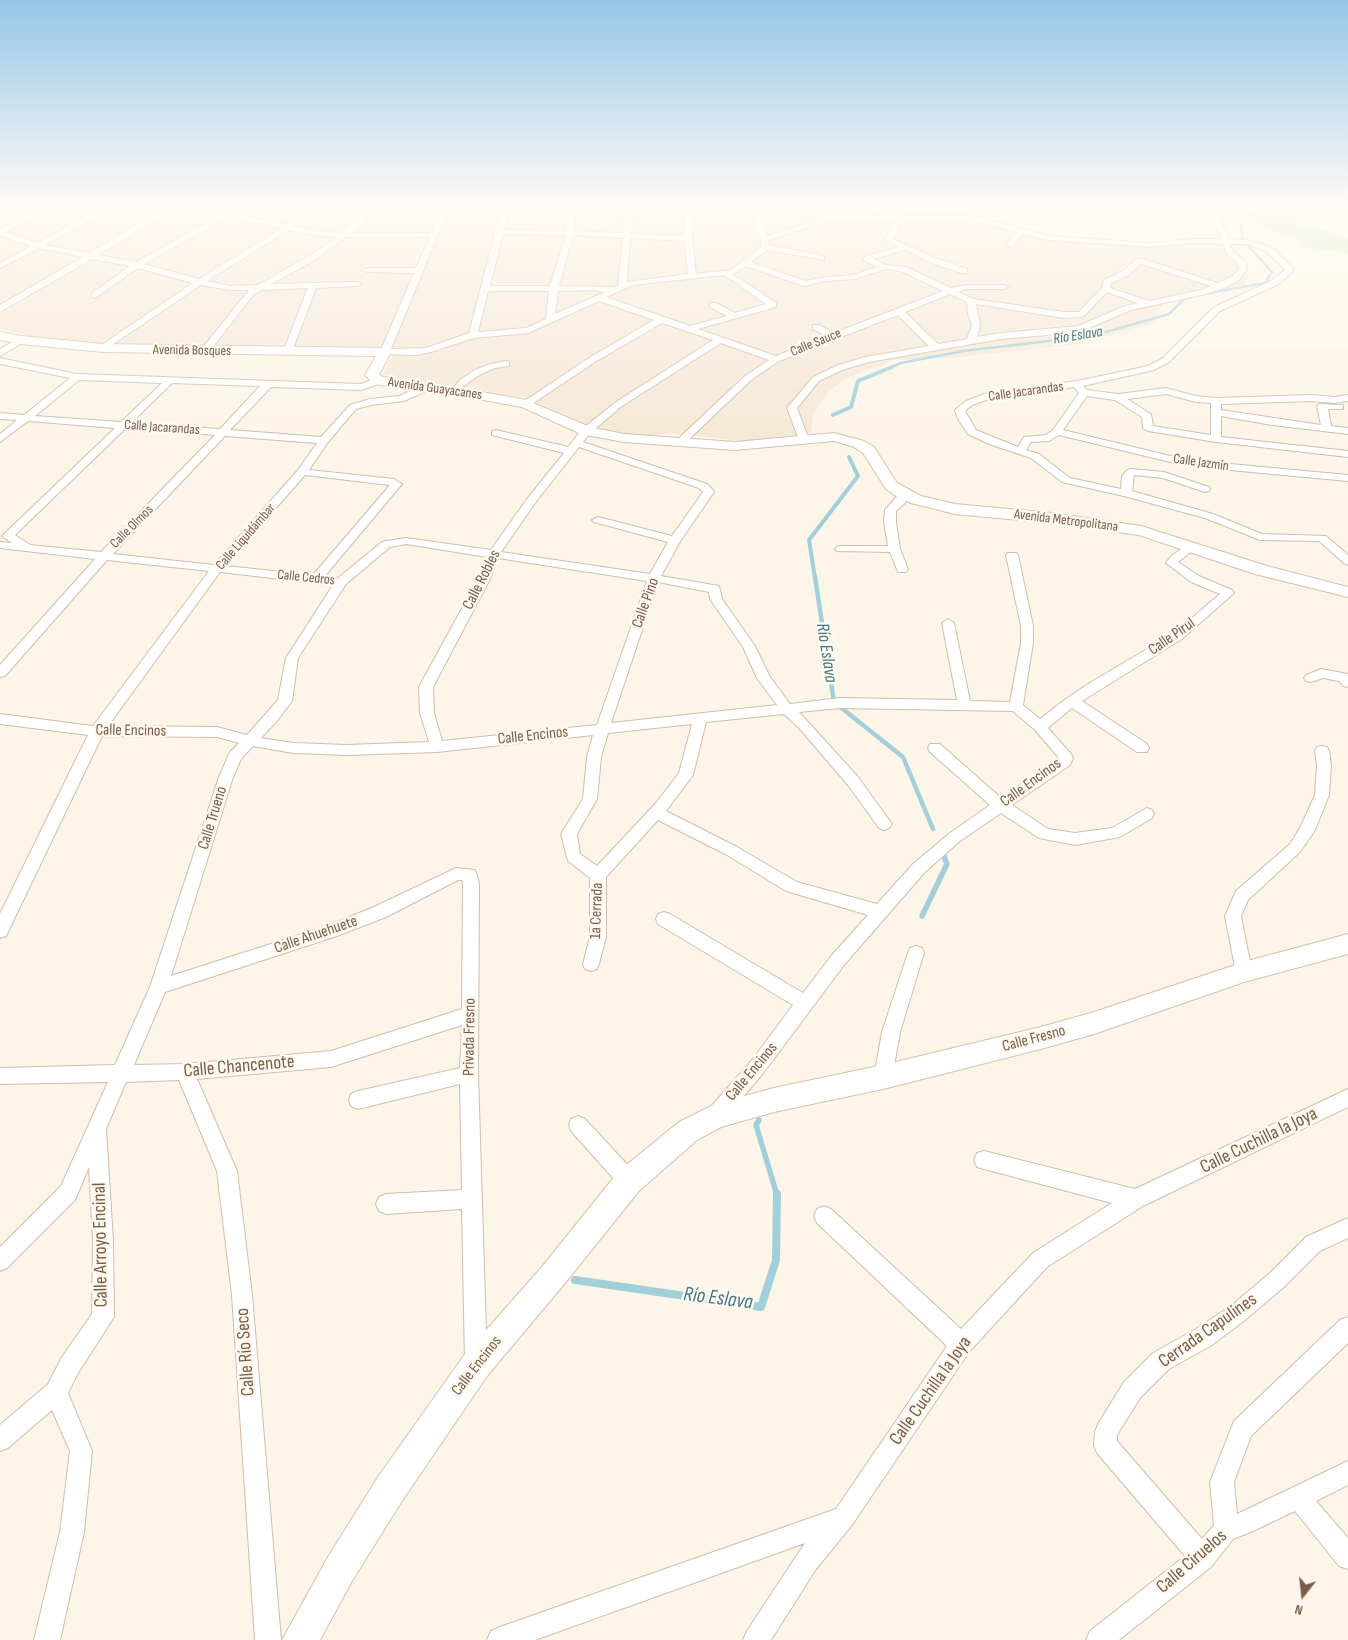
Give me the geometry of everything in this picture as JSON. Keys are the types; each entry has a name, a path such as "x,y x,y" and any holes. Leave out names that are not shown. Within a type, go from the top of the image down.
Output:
{"street":[{"path":"0,308 50,280"},
{"path":"94,295 116,280"},
{"path":"191,280 230,288 313,286 324,283 355,287 360,280"},
{"path":"103,348 204,280"},
{"path":"205,351 251,292 273,280"},
{"path":"379,381 372,375 385,352 416,280"},
{"path":"473,335 487,280"},
{"path":"550,320 556,280"},
{"path":"618,288 619,280"},
{"path":"385,352 428,350 473,335 528,330 618,288 655,280"},
{"path":"689,329 771,307 773,303 736,280"},
{"path":"792,280 804,284 824,280"},
{"path":"927,280 971,301 1064,315 1081,314 1106,289 1110,280"},
{"path":"1200,280 1221,286"},
{"path":"804,440 792,408 816,379 839,368 868,359 1000,336 1080,329 1128,308 1203,292 1233,280"},
{"name":"Calle Jacarandas","path":"1278,280 1217,309 1166,360 1151,368 1077,384 987,396 969,403 960,410 963,420 972,432 993,442 1035,456 1066,480 1126,493 1209,516 1260,537 1322,538 1348,561"},
{"path":"288,352 313,286"},
{"name":"Calle Sauce","path":"681,441 748,378 776,359 951,290 972,286 1004,287"},
{"path":"485,289 618,288"},
{"path":"1106,289 1148,304"},
{"path":"600,298 776,359"},
{"path":"971,301 972,314 976,324 971,342"},
{"path":"713,304 734,316"},
{"path":"898,310 937,348"},
{"path":"1064,315 1064,323 1071,330"},
{"path":"526,404 592,360 662,319"},
{"path":"816,327 832,336"},
{"name":"Avenida Bosques","path":"0,336 21,340 103,348 205,351 385,352"},
{"name":"Calle Robles","path":"437,746 427,714 426,687 484,579 493,555 531,501 578,442 619,404 721,339"},
{"path":"1,351 21,340"},
{"name":"Avenida Guayacanes","path":"0,361 77,377 361,387 379,381 455,391 526,404 578,442 624,438 735,446 804,440"},
{"path":"455,391 463,382 478,372 492,366 506,364"},
{"path":"0,440 77,377"},
{"path":"28,548 8,536 169,381"},
{"path":"1020,451 1028,439 1049,438 1057,432 1084,393 1077,384"},
{"name":"Calle Olmos","path":"0,672 104,556 266,385"},
{"name":"Calle Liquidámbar","path":"0,931 97,731 217,568 302,472 324,440 356,405 401,399 426,388"},
{"path":"1118,397 1166,392 1196,399 1216,401 1312,398 1340,405"},
{"name":"Calle Jacarandas","path":"1084,393 1118,397"},
{"path":"1118,397 1147,416 1148,428 1216,439 1348,454"},
{"path":"1327,429 1322,406 1340,405 1348,398"},
{"path":"1216,401 1216,439"},
{"path":"1216,412 1272,422 1348,431"},
{"name":"Calle Jacarandas","path":"0,416 324,440"},
{"name":"Calle Jazmín","path":"1057,432 1187,463 1348,478"},
{"path":"496,433 578,442"},
{"name":"Avenida Metropolitana","path":"804,440 834,437 860,444 875,457 891,486 916,500 955,509 1052,518 1141,531 1260,570 1345,590"},
{"name":"Calle Pino","path":"578,442 708,489 709,492 675,540 654,578 602,728"},
{"path":"302,472 394,482 397,484 316,580"},
{"path":"1126,493 1127,476 1131,472 1164,475 1205,489"},
{"path":"902,569 894,550 890,526 891,510 900,502 904,494"},
{"path":"598,520 675,540"},
{"name":"Calle Cedros","path":"0,545 341,582 386,544 406,541 654,578 715,589 716,600 748,646 764,678 787,709"},
{"name":"Calle Pirul","path":"1040,727 1072,701 1178,636 1228,593 1195,579 1172,563 1175,558 1191,547"},
{"path":"841,550 894,550"},
{"path":"1012,555 1028,626 1027,643 1016,707"},
{"name":"Calle Trueno","path":"0,1261 68,1193 158,987 226,777 235,756 285,701 292,658 341,582"},
{"path":"948,623 964,704"},
{"path":"1311,678 1321,673 1343,677 1348,683"},
{"path":"1072,701 1142,748"},
{"name":"Calle Encinos","path":"0,719 97,731 217,732 250,741 293,748 347,750 437,746 834,704 964,704 1016,707 1040,727 1066,758 955,837 920,868 838,960 758,1066 715,1116 688,1131 629,1181 551,1278 476,1365 390,1489 340,1569 300,1640"},
{"path":"787,709 804,725 853,781 884,824"},
{"path":"598,875 656,812 686,775 700,718"},
{"name":"1a Cerrada","path":"591,964 598,937 598,875 573,857 568,834 590,799 594,757 602,728"},
{"path":"935,748 1000,805 1044,834 1075,839 1115,833 1147,814"},
{"path":"1244,972 1233,916 1242,896 1295,848 1307,830 1322,795 1324,765 1322,751"},
{"path":"656,812 732,851 792,887 881,912"},
{"name":"Calle Ahuehuete","path":"158,987 331,931 380,912 456,874 469,874"},
{"name":"Privada Fresno","path":"469,874 471,883 469,1074 476,1365"},
{"path":"664,919 806,1004"},
{"name":"Calle Fresno","path":"715,1116 774,1100 884,1077 1094,1023 1244,972 1348,944"},
{"path":"884,1077 891,1032 916,953"},
{"name":"Calle Chancenote","path":"0,1076 119,1075 185,1072 331,1059 471,1014"},
{"name":"Calle Río Seco","path":"185,1072 227,1171 242,1295 268,1640"},
{"path":"358,1100 469,1074"},
{"name":"Calle Cuchilla la Joya","path":"844,1517 961,1344 1040,1260 1136,1199 1348,1098"},
{"path":"578,1125 629,1181"},
{"name":"Calle Arroyo Encinal","path":"56,1392 70,1365 103,1317 103,1241 97,1129"},
{"path":"984,1160 1136,1199"},
{"path":"386,1204 472,1200"},
{"path":"824,1216 961,1344"},
{"name":"Cerrada Capulines","path":"1202,1558 1105,1445 1106,1432 1132,1390 1161,1361 1204,1336 1238,1313 1277,1280 1313,1244 1348,1228"},
{"path":"1226,1530 1222,1482 1242,1429 1348,1328"},
{"path":"0,1440 56,1392 81,1451 72,1532 47,1640"},
{"name":"Calle Ciruelos","path":"1098,1640 1202,1558 1226,1530 1243,1524 1348,1473"},
{"path":"1298,1497 1348,1557"},
{"path":"500,1640 844,1517"},
{"path":"756,1640 807,1560 844,1517"}],"shaded area":[{"path":"0,280 1247,280 1244,285 1220,290 1188,292 1167,296 1153,323 1078,344 948,358 895,360 849,377 828,392 813,414 811,432 751,442 671,433 637,437 582,422 525,398 466,387 419,382 383,374 395,347 124,346 34,337 0,329"}],"waterway":[{"name":"Río Eslava","path":"1204,294 1265,283 1267,280"},
{"name":"Río Eslava","path":"889,368 901,363 963,351 1092,336 1169,314 1184,299 1191,297"},
{"name":"Río Eslava","path":"833,415 851,407 858,381 892,367"},
{"name":"Río Eslava","path":"815,578 809,540 858,476 849,457"},
{"name":"Río Eslava","path":"815,577 834,702 903,757 933,829"},
{"name":"Río Eslava","path":"922,916 947,864 943,854"},
{"name":"Río Eslava","path":"759,1120 756,1125 777,1195"},
{"name":"Río Eslava","path":"575,1280 761,1307 776,1260 777,1195"}]}
